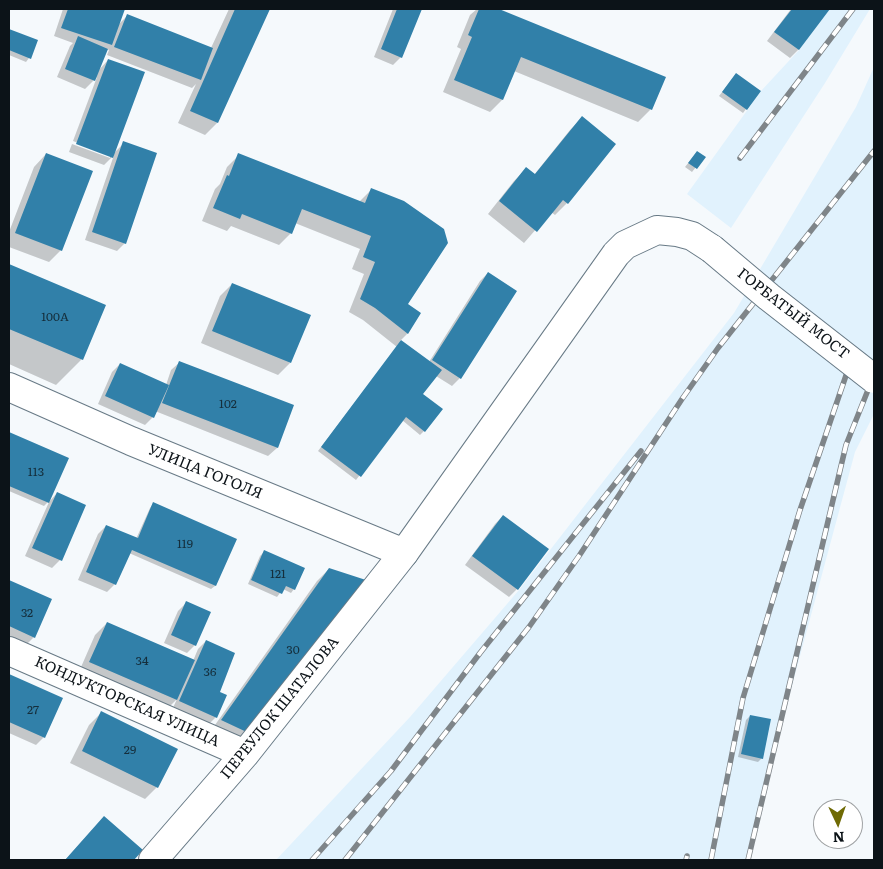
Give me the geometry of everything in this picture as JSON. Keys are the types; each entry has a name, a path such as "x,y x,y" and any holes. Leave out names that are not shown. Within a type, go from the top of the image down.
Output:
{"main road":[{"name":"ГОРБАТЫЙ МОСТ","path":"404,552 616,254 625,245 657,230 692,236 712,249 769,297 874,379"},
{"name":"УЛИЦА ГОГОЛЯ","path":"9,387 131,441 404,552"},
{"name":"ПЕРЕУЛОК ШАТАЛОВА","path":"153,860 245,754 404,552"},
{"name":"КОНДУКТОРСКАЯ УЛИЦА","path":"9,651 245,754"}],"shaded area":[{"path":"830,9 870,9 825,83 731,228 687,194 761,91 799,50"},
{"path":"874,67 874,414 855,452 745,860 276,860 410,717 519,590 734,313 856,107"}],"building":[{"path":"68,9 125,9 112,45 61,28"},
{"path":"235,9 270,9 218,123 190,111"},
{"path":"397,9 422,9 402,58 381,49"},
{"path":"479,9 499,9 666,77 652,110 521,57 503,100 454,80 472,37 468,35"},
{"path":"792,9 830,9 799,50 774,32"},
{"path":"127,14 213,48 201,80 114,47"},
{"path":"9,29 38,40 31,59 9,50"},
{"path":"78,36 108,49 95,81 65,69"},
{"path":"108,59 145,72 113,158 76,144"},
{"path":"736,73 761,91 747,110 722,92"},
{"path":"582,116 616,144 568,204 563,200 537,232 499,201 526,167 535,174"},
{"path":"123,141 157,153 126,244 92,232"},
{"path":"697,151 706,157 697,169 688,163"},
{"path":"46,153 93,171 62,251 15,233"},
{"path":"238,153 365,203 371,188 404,201 444,229 448,243 408,304 421,313 408,334 375,308 360,299 375,262 363,257 371,236 302,209 292,234 242,214 240,219 213,208"},
{"path":"9,264 106,305 83,360 9,329"},
{"path":"488,272 517,291 461,379 432,360"},
{"path":"232,283 311,315 291,363 212,331"},
{"path":"401,340 442,370 423,394 443,409 425,432 406,417 361,477 321,447"},
{"path":"179,361 294,405 278,448 162,403"},
{"path":"120,363 169,385 154,418 105,396"},
{"path":"9,432 69,458 49,503 9,486"},
{"path":"57,492 86,505 62,561 32,548"},
{"path":"153,502 237,539 216,586 132,550 116,585 86,572 106,525 138,538"},
{"path":"503,515 549,549 518,590 472,556"},
{"path":"264,550 305,568 295,590 286,586 282,594 251,580"},
{"path":"329,568 369,581 253,735 221,720"},
{"path":"9,580 52,599 35,638 9,626"},
{"path":"186,601 211,612 196,646 171,635"},
{"path":"107,622 195,660 177,700 89,662"},
{"path":"206,640 235,653 220,692 227,695 217,718 179,701"},
{"path":"9,674 63,698 45,738 9,722"},
{"path":"101,711 178,749 158,788 82,751"},
{"path":"750,715 771,719 763,759 741,754"},
{"path":"104,816 143,850 134,860 65,860"}],"railway":[{"path":"740,158 853,9"},
{"path":"345,860 529,627 579,556 682,399 718,348 874,151"},
{"path":"711,860 743,698 800,510 853,355"},
{"path":"748,860 846,445 874,375"},
{"path":"312,860 391,771 480,653 641,451"},
{"path":"686,860 687,856"}]}
